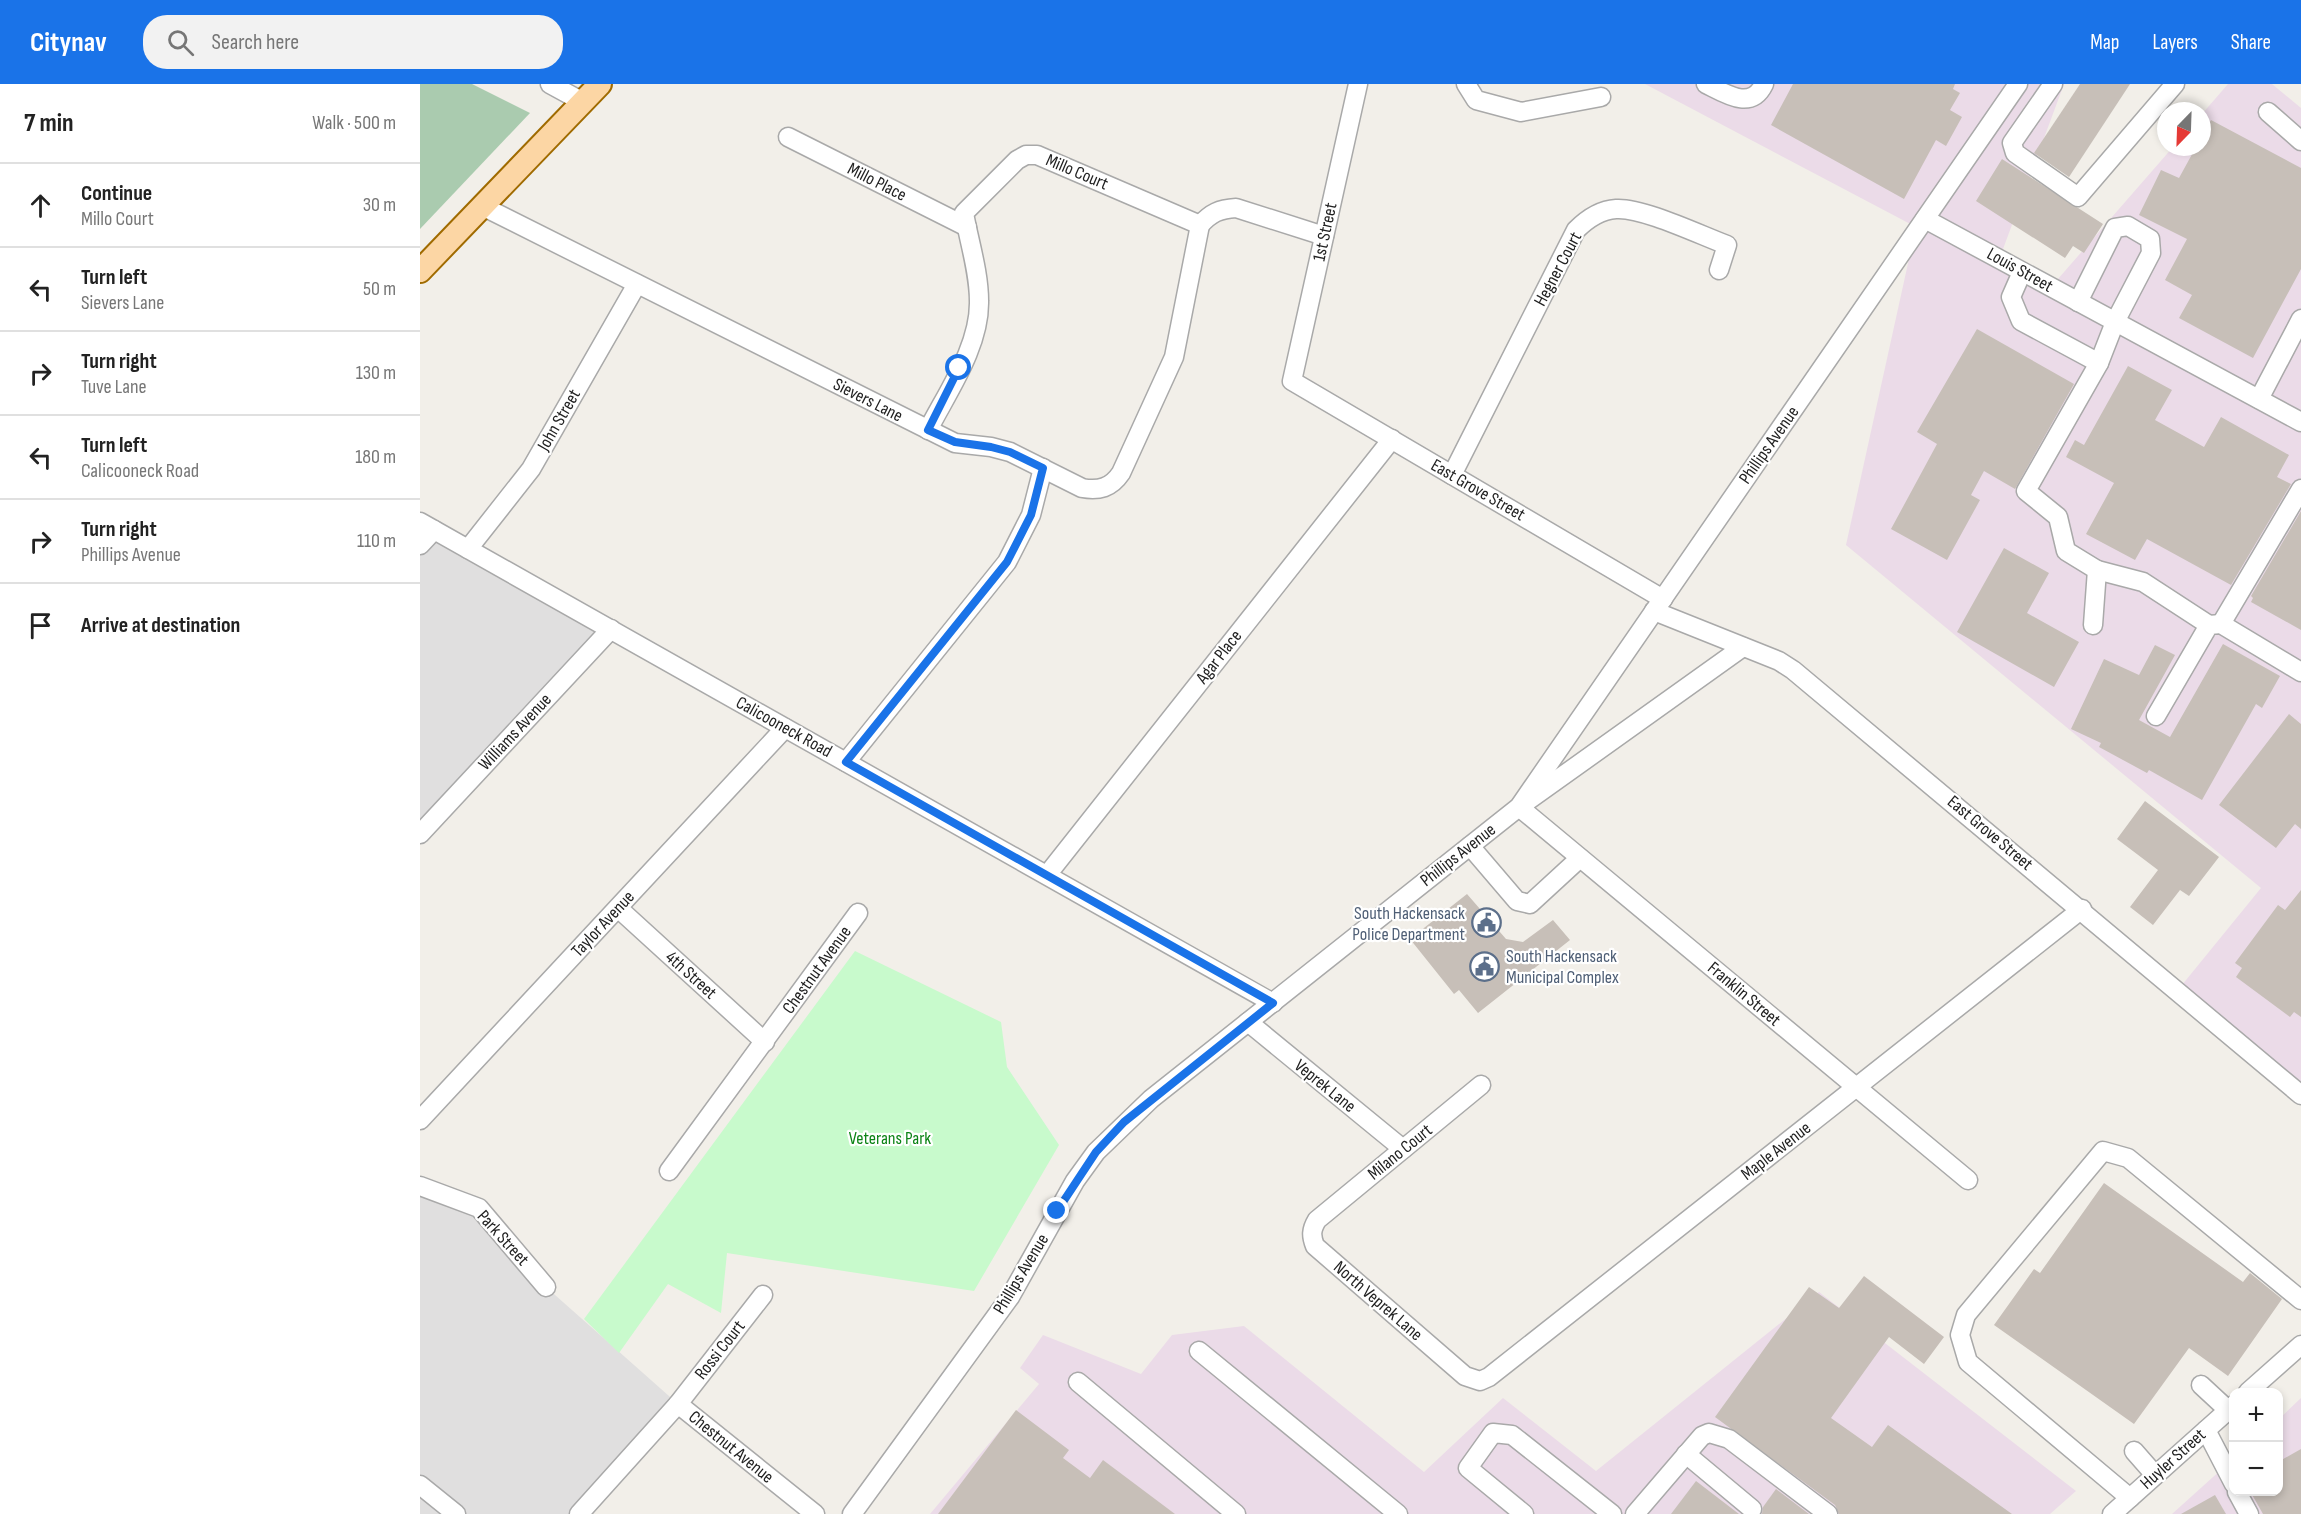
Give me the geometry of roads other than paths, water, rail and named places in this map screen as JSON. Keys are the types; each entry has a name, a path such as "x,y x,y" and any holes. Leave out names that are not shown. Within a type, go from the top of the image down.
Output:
{"main road":[{"path":"420,271 600,84"}],"street":[{"path":"550,84 583,102"},
{"name":"1st Street","path":"1293,381 1358,84"},
{"path":"1466,84 1476,100 1521,112 1601,97"},
{"path":"1706,84 1743,100 1753,98 1764,84"},
{"name":"Phillips Avenue","path":"1519,807 2018,84"},
{"path":"2054,84 2012,143 2015,153 2079,196 2175,84"},
{"path":"2268,112 2301,141"},
{"name":"Millo Place","path":"788,137 967,227"},
{"name":"Millo Court","path":"928,430 970,346 978,322 979,300 964,213 1017,160 1037,155 1200,225"},
{"name":"Sievers Lane","path":"482,206 928,430 955,442 1010,452 1082,488 1095,490 1106,487 1121,473 1174,357 1200,225"},
{"path":"1200,225 1210,214 1222,208 1236,208 1324,236"},
{"name":"Hegner Court","path":"1452,475 1576,230 1587,220 1608,210 1633,210 1726,245 1719,270"},
{"name":"Louis Street","path":"1925,219 2301,422"},
{"path":"2078,302 2115,228 2128,226 2143,233 2152,247 2115,322 2099,363 2026,491 2058,517 2066,551 2097,570 2143,582 2301,672"},
{"path":"2022,272 2011,297 2021,321 2099,363"},
{"name":"John Street","path":"468,549 531,470 637,284"},
{"path":"2259,399 2301,319"},
{"name":"East Grove Street","path":"1293,381 1452,475 1658,605 1779,661 1793,670 2082,909 2301,1095"},
{"name":"Agar Place","path":"1047,875 1392,439"},
{"path":"846,762 1007,562 1031,515 1043,468"},
{"path":"2156,716 2301,489"},
{"path":"420,545 427,526"},
{"name":"Calicooneck Road","path":"427,526 1273,1003"},
{"path":"2093,625 2097,570"},
{"name":"Williams Avenue","path":"420,834 611,629"},
{"name":"Phillips Avenue","path":"852,1514 1010,1297 1032,1262 1057,1211 1096,1152 1151,1099 1519,807 1743,646"},
{"name":"Taylor Avenue","path":"420,1120 785,728"},
{"name":"Franklin Street","path":"1519,807 1968,1180"},
{"path":"1470,846 1517,901 1530,904 1580,858"},
{"name":"4th Street","path":"618,908 765,1042"},
{"name":"Maple Avenue","path":"1465,1376 1480,1381 1489,1377 2082,909"},
{"name":"Chestnut Avenue","path":"669,1171 858,913"},
{"name":"Veprek Lane","path":"1248,1022 1403,1149"},
{"name":"Milano Court","path":"1318,1219 1481,1085"},
{"path":"2130,1498 1968,1362 1960,1335 1966,1315 2103,1151 2128,1158 2301,1300"},
{"name":"Park Street","path":"420,1186 479,1209 546,1287"},
{"name":"North Veprek Lane","path":"1318,1219 1312,1228 1311,1238 1315,1246 1465,1376"},
{"name":"Rossi Court","path":"678,1404 762,1295"},
{"path":"2253,1388 2301,1345"},
{"path":"1198,1351 1398,1514"},
{"path":"1078,1382 1236,1514"},
{"path":"2201,1385 2229,1406"},
{"name":"Chestnut Avenue","path":"579,1514 678,1404 815,1514"},
{"name":"Huyler Street","path":"2112,1514 2229,1410"},
{"path":"2206,1430 2229,1474"},
{"path":"1524,1514 1468,1468 1493,1433 1512,1435 1612,1514"},
{"path":"1635,1514 1702,1436 1709,1433 1729,1439 1828,1514"},
{"path":"2134,1451 2155,1475"},
{"path":"1686,1454 1752,1509"},
{"path":"420,1485 456,1514"},
{"path":"2240,1496 2249,1514"}],"place":[{"name":"South Hackensack Police Department","path":"1486,923"},
{"name":"South Hackensack Municipal Complex","path":"1485,966"}],"park label":[{"name":"Veterans Park","path":"890,1138"}]}
